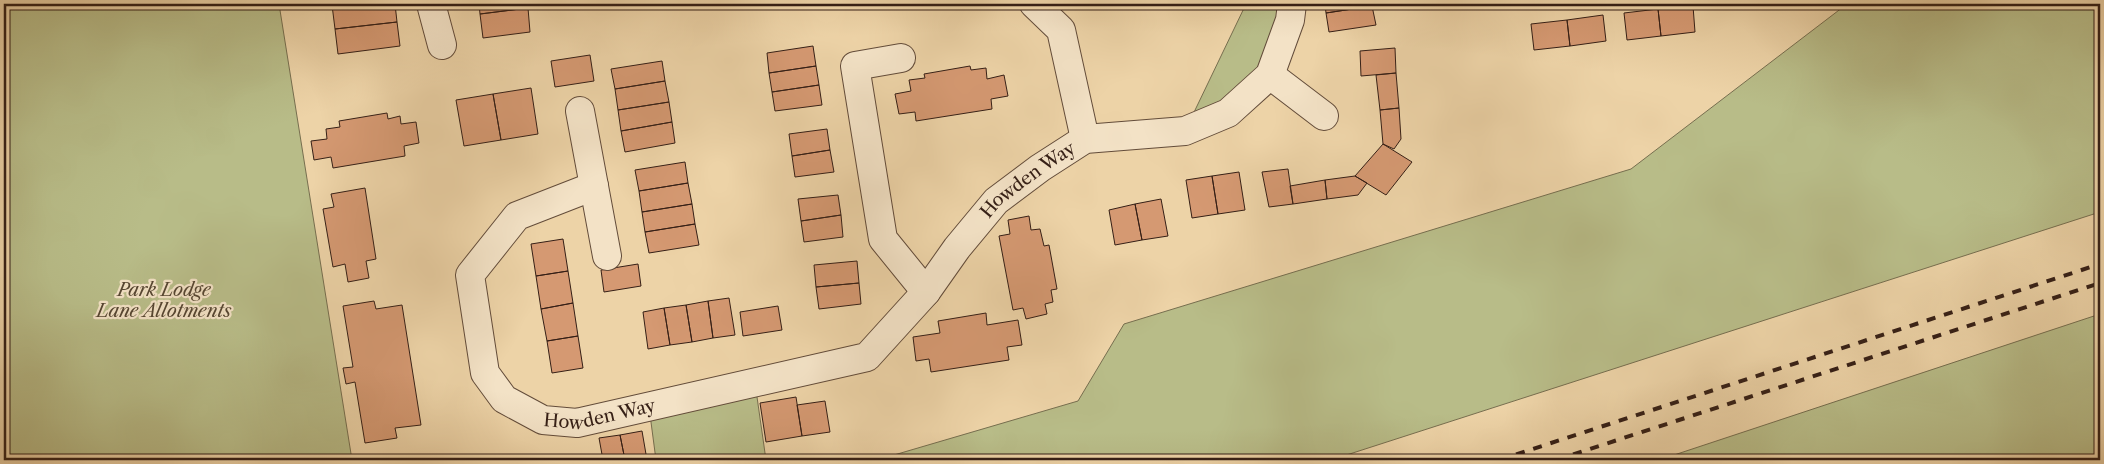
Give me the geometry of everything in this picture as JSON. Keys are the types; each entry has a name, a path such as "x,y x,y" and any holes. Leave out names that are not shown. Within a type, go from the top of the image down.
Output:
{"street":[{"path":"431,4 442,45"},
{"path":"1034,4 1061,30 1085,139"},
{"name":"Howden Way","path":"594,186 517,216 470,275 485,373 504,398 543,420 577,423 867,356 926,292 957,248 996,201 1040,168 1085,139 1185,131 1228,113 1270,75 1290,20 1292,4"},
{"path":"901,58 855,66 883,239 926,292"},
{"path":"1270,75 1324,116"},
{"path":"580,111 607,256"}],"green space":[{"name":"Park Lodge Lane Allotments","path":"4,4 279,4 352,460 4,460"},
{"path":"1246,4 1292,4 1270,75 1185,131"},
{"path":"1847,4 2100,4 2100,212 1331,460 877,460 1078,401 1124,324 1631,169"},
{"path":"2100,314 2100,460 1659,460"},
{"path":"755,383 766,460 656,460 649,407"}],"building":[{"path":"395,4 397,22 335,29 332,5"},
{"path":"479,4 527,4 528,8 480,14"},
{"path":"1325,4 1372,4 1372,6 1326,13"},
{"path":"1372,6 1376,25 1329,32 1326,13"},
{"path":"1693,6 1695,32 1661,36 1658,9"},
{"path":"528,8 530,32 483,38 480,14"},
{"path":"1658,9 1661,36 1627,40 1624,13"},
{"path":"1603,15 1606,41 1570,46 1567,20"},
{"path":"1567,20 1570,46 1534,50 1531,24"},
{"path":"397,22 400,46 338,54 335,29"},
{"path":"813,46 816,66 769,73 767,53"},
{"path":"1395,48 1396,73 1361,76 1360,51"},
{"path":"590,55 594,81 555,87 551,61"},
{"path":"662,61 665,81 615,89 611,69"},
{"path":"816,66 819,85 772,92 769,73"},
{"path":"970,66 971,70 986,68 987,79 1004,75 1008,96 991,99 992,109 916,121 915,112 899,114 895,94 911,91 909,80 925,78 924,74"},
{"path":"1396,73 1399,108 1380,110 1376,75"},
{"path":"665,81 669,102 618,110 615,89"},
{"path":"819,85 822,105 775,111 772,92"},
{"path":"531,88 538,134 501,140 493,94"},
{"path":"493,94 501,140 464,146 456,100"},
{"path":"669,102 672,122 621,131 618,110"},
{"path":"1399,108 1401,139 1394,149 1383,144 1380,110"},
{"path":"387,113 388,119 400,116 401,124 416,122 419,143 404,146 405,156 333,168 331,157 314,160 311,141 327,139 326,129 340,127 339,121"},
{"path":"672,122 675,143 625,152 621,131"},
{"path":"827,129 830,150 792,156 789,134"},
{"path":"1383,144 1412,162 1386,195 1355,176"},
{"path":"830,150 834,172 795,177 792,156"},
{"path":"685,162 688,183 639,191 635,170"},
{"path":"1288,169 1293,204 1269,207 1262,172"},
{"path":"1239,172 1245,210 1218,214 1212,176"},
{"path":"1212,176 1218,214 1192,218 1186,180"},
{"path":"1355,176 1367,183 1358,195 1327,199 1325,180"},
{"path":"1325,180 1327,199 1293,204 1290,186"},
{"path":"688,183 692,204 642,212 639,191"},
{"path":"365,188 376,259 366,261 369,278 348,282 345,264 333,267 323,209 334,207 331,194"},
{"path":"838,195 841,215 801,221 798,199"},
{"path":"1161,199 1168,236 1142,240 1135,204"},
{"path":"692,204 695,224 645,232 642,212"},
{"path":"1135,204 1142,240 1115,245 1109,210"},
{"path":"841,215 843,237 804,242 801,221"},
{"path":"1029,216 1031,230 1040,229 1044,246 1049,245 1057,289 1051,290 1053,302 1045,304 1047,314 1026,319 1023,308 1013,310 999,236 1010,234 1008,220"},
{"path":"695,224 699,245 649,253 645,232"},
{"path":"563,239 568,271 536,276 531,244"},
{"path":"857,261 859,283 816,287 814,265"},
{"path":"638,264 641,286 604,292 601,270"},
{"path":"568,271 573,303 541,309 536,276"},
{"path":"859,283 861,304 819,309 816,287"},
{"path":"729,298 735,335 713,338 708,301"},
{"path":"374,301 376,309 402,305 421,425 395,428 397,438 365,443 355,382 346,384 343,368 353,367 343,306"},
{"path":"708,301 713,338 692,342 686,305"},
{"path":"573,303 578,336 547,341 541,309"},
{"path":"686,305 692,342 670,345 664,308"},
{"path":"778,306 782,330 743,336 740,312"},
{"path":"664,308 670,345 648,349 643,312"},
{"path":"986,313 987,325 1018,320 1022,345 1007,347 1009,360 931,372 929,359 916,361 913,337 940,333 938,321"},
{"path":"578,336 583,368 552,373 547,341"},
{"path":"796,397 802,436 766,442 760,403"},
{"path":"825,401 830,432 802,436 797,405"},
{"path":"642,431 647,460 625,460 620,435"},
{"path":"620,435 625,460 603,460 599,438"}],"railway":[{"path":"1499,460 2100,264"},
{"path":"1556,460 2100,283"}]}
